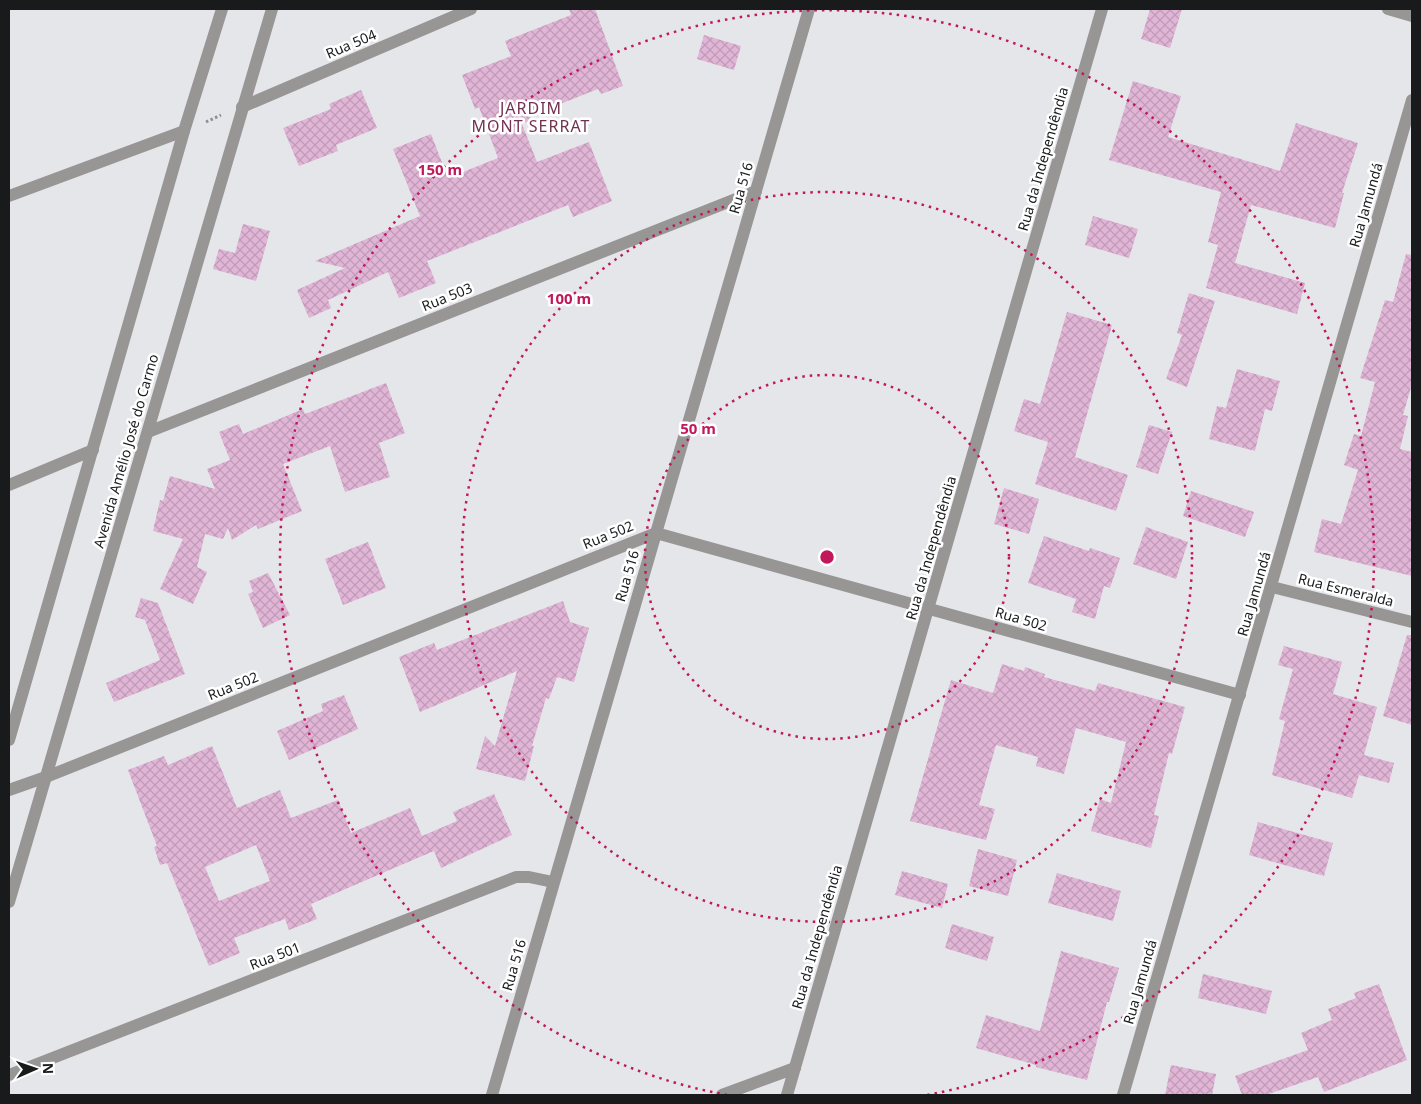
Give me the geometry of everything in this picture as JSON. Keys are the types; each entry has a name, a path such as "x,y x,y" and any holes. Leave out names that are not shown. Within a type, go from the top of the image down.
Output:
{"street":[{"path":"9,740 184,131 222,9"},
{"name":"Avenida Amélio José do Carmo","path":"9,902 272,9"},
{"name":"Rua 504","path":"242,107 471,9"},
{"name":"Rua 516","path":"492,1095 809,9"},
{"name":"Rua da Independêndia","path":"787,1095 1102,9"},
{"path":"1388,9 1412,16"},
{"name":"Rua Jamundá","path":"1123,1095 1412,100"},
{"path":"9,196 184,131"},
{"name":"Rua 503","path":"148,432 756,191"},
{"path":"9,485 93,450"},
{"name":"Rua 502","path":"9,790 46,777 656,532 1240,695"},
{"name":"Rua Esmeralda","path":"1272,586 1412,622"},
{"name":"Rua 501","path":"9,1075 516,877 529,877 553,882"},
{"path":"722,1095 795,1068"}],"path":[{"path":"184,131 242,107"}],"building":[{"path":"569,9 595,9 623,86 601,94 598,89 530,116 532,120 522,124 537,162 589,142 612,201 573,217 568,205 427,261 436,283 399,298 388,272 328,300 331,308 309,318 297,290 345,268 315,261 420,216 393,149 431,134 448,178 498,158 479,107 475,109 462,75 511,56 505,41 571,15"},
{"path":"1150,9 1182,9 1170,48 1141,39"},
{"path":"704,35 741,46 734,70 697,59"},
{"path":"1133,81 1181,96 1168,137 1280,171 1296,123 1358,143 1342,193 1344,193 1335,228 1251,205 1235,263 1305,283 1297,314 1206,288 1218,245 1208,242 1221,192 1109,160"},
{"path":"361,90 377,128 336,145 338,151 299,166 283,128 331,109 329,104"},
{"path":"1093,216 1138,229 1129,258 1085,245"},
{"path":"243,224 270,231 256,281 213,269 219,249 235,253"},
{"path":"1406,254 1412,255 1412,384 1403,415 1408,416 1400,449 1412,452 1412,576 1314,552 1322,519 1341,524 1358,470 1344,465 1354,434 1361,436 1375,382 1360,378 1385,300 1393,302"},
{"path":"1189,293 1215,301 1187,387 1166,379 1182,335 1177,333"},
{"path":"1067,312 1112,325 1075,457 1128,475 1116,511 1035,484 1048,442 1014,431 1024,399 1040,404"},
{"path":"1237,369 1280,381 1272,411 1265,409 1255,451 1209,439 1217,406 1226,408"},
{"path":"386,383 405,433 379,443 390,477 345,492 330,446 283,464 302,511 258,529 256,525 232,540 228,528 223,539 205,534 197,567 207,572 193,604 160,589 183,539 153,531 160,500 163,501 170,476 215,489 207,469 230,460 219,432 239,424 243,434 303,409 305,414"},
{"path":"1149,425 1172,432 1158,474 1136,467"},
{"path":"1004,488 1039,499 1029,534 994,524"},
{"path":"1191,491 1254,512 1245,537 1183,516"},
{"path":"1146,527 1188,542 1176,579 1133,564"},
{"path":"1044,536 1089,551 1090,548 1120,558 1110,588 1104,586 1095,619 1072,612 1076,599 1028,583"},
{"path":"368,542 386,588 343,605 325,559"},
{"path":"268,573 290,615 263,628 248,594 253,592 249,581"},
{"path":"141,598 158,603 185,674 114,702 106,683 160,660 145,620 135,617"},
{"path":"563,601 570,622 589,628 574,682 557,677 549,699 546,698 532,746 534,746 525,781 476,769 485,736 495,746 517,671 420,712 399,657 434,643 437,650"},
{"path":"1407,635 1412,635 1412,725 1383,716"},
{"path":"1284,646 1342,662 1333,694 1377,707 1364,755 1394,763 1389,783 1359,775 1352,798 1272,775 1285,721 1279,719 1293,669 1278,665"},
{"path":"1002,664 1024,671 1025,667 1045,674 1044,677 1095,691 1098,683 1185,707 1172,754 1169,753 1154,815 1159,816 1151,848 1091,831 1100,799 1111,803 1126,742 1076,728 1064,774 1036,766 1038,757 996,745 979,805 995,809 986,840 910,821 951,680 993,693"},
{"path":"344,695 358,729 289,760 277,731 323,711 321,704"},
{"path":"212,746 237,808 280,790 291,818 338,800 351,833 410,808 422,836 457,821 453,812 494,794 512,835 441,868 434,851 394,868 311,904 317,919 289,930 285,919 234,938 240,953 209,966 167,863 160,865 154,847 157,846 128,770 164,756 168,765","holes":["256,845 270,881 219,901 205,867"]},
{"path":"1258,822 1333,843 1324,876 1249,855"},
{"path":"978,849 1017,860 1008,896 969,886"},
{"path":"902,871 948,884 942,908 895,895"},
{"path":"1057,873 1121,891 1113,921 1048,903"},
{"path":"952,924 994,937 987,961 945,948"},
{"path":"1061,951 1119,968 1109,1002 1107,1002 1087,1080 1036,1067 1036,1065 976,1048 986,1015 1040,1031"},
{"path":"1203,974 1272,991 1266,1014 1198,998"},
{"path":"1379,984 1407,1060 1324,1092 1318,1077 1266,1095 1242,1095 1235,1076 1308,1050 1301,1033 1332,1020 1328,1009 1356,998 1354,993"},
{"path":"1171,1065 1216,1074 1212,1095 1165,1095"}],"district":[{"name":"JARDIM MONT SERRAT","path":"531,117"}]}
